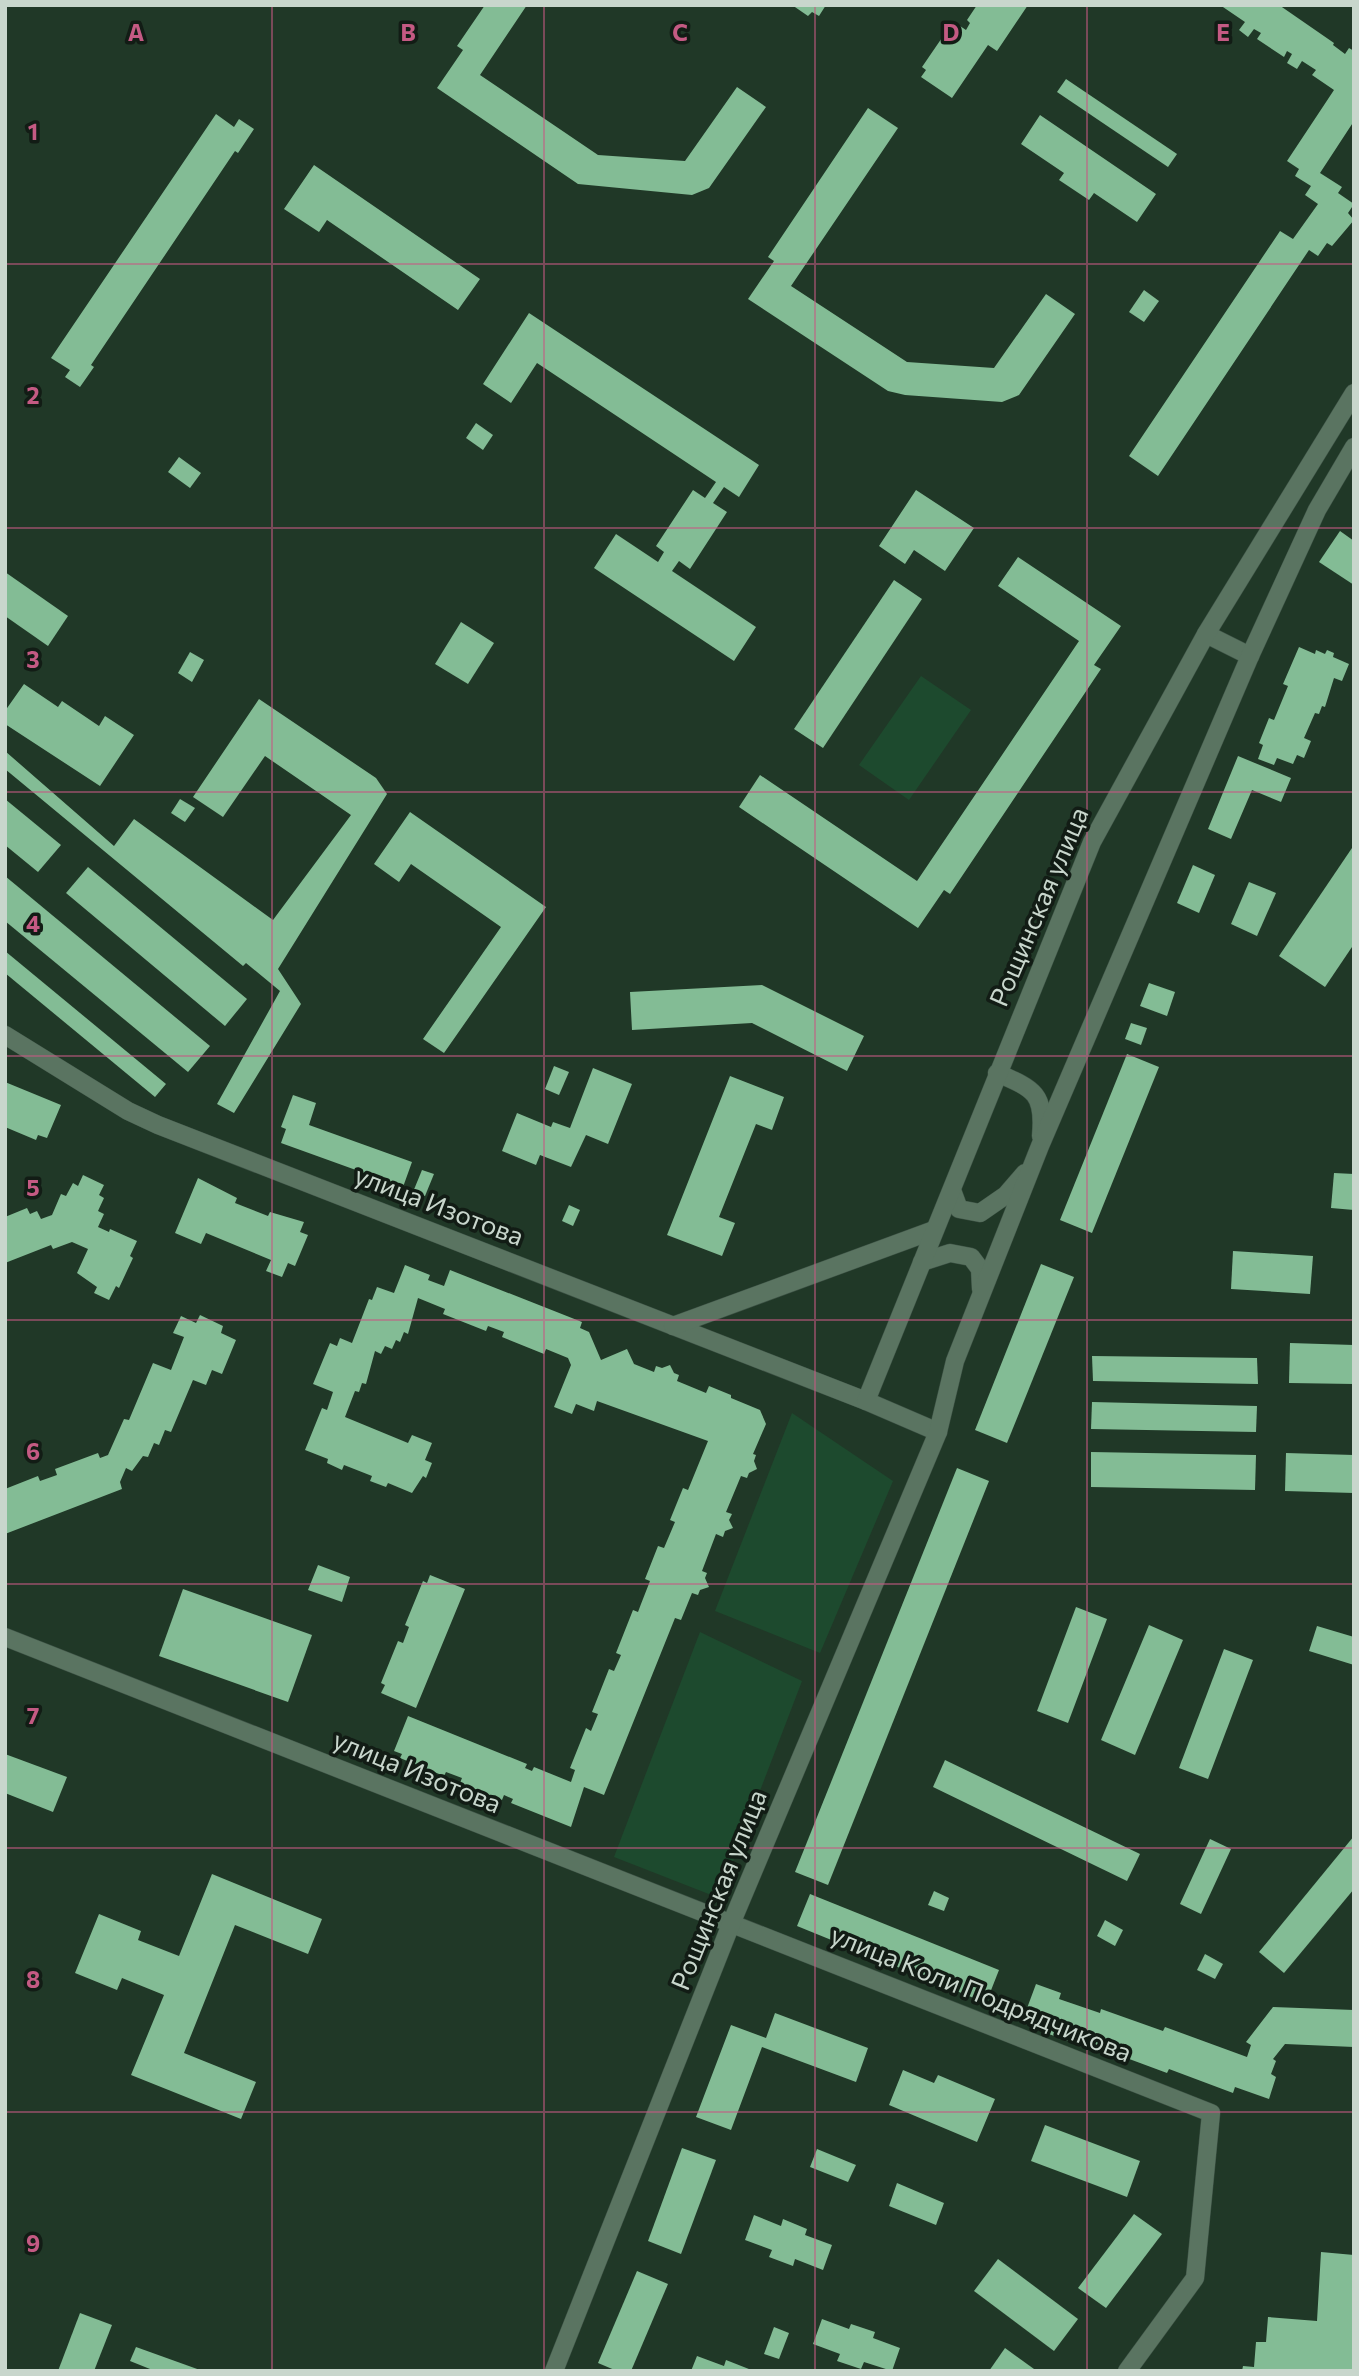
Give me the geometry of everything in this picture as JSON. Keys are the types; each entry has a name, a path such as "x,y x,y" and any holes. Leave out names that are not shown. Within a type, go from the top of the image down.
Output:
{"street":[{"name":"Рощинская улица","path":"866,1401 1092,842 1206,634 1354,393"},
{"name":"Рощинская улица","path":"554,2371 731,1924 938,1432 955,1361 1040,1146 1250,656 1317,510 1354,447"},
{"path":"1206,634 1250,656"},
{"name":"улица Изотова","path":"5,1035 128,1111 158,1125 866,1401"},
{"path":"997,1073 1030,1087 1041,1102 1040,1146"},
{"path":"952,1190 959,1209 980,1213 1006,1195 1032,1166"},
{"path":"673,1326 934,1230"},
{"path":"922,1262 950,1253 971,1257 980,1269 981,1296"},
{"path":"866,1401 938,1432"},
{"name":"улица Изотова","path":"5,1637 731,1924"},
{"name":"улица Коли Подрядчикова","path":"731,1924 1211,2113 1195,2278 1127,2371"}],"green space":[{"path":"921,676 971,710 909,800 859,765"},
{"path":"792,1413 893,1481 820,1653 715,1611"},
{"path":"700,1632 802,1681 719,1898 614,1857"}],"building":[{"path":"485,5 527,5 480,75 598,155 685,161 737,87 766,107 709,188 692,195 578,184 437,88 463,50 457,46"},
{"path":"792,5 826,5 819,16 812,12 808,16"},
{"path":"977,5 1028,5 997,51 988,45 952,98 921,77 926,70 922,67 948,29 952,32 957,24 966,30 970,23 967,20"},
{"path":"1220,5 1279,5 1334,43 1333,45 1345,54 1349,48 1354,51 1354,121 1320,173 1342,187 1338,193 1354,204 1348,213 1354,220 1332,246 1327,243 1318,256 1309,250 1158,476 1129,456 1280,231 1293,239 1318,204 1305,195 1311,186 1295,176 1299,169 1287,161 1334,90 1312,75 1316,70 1302,61 1297,69 1287,63 1292,54 1287,51 1284,57 1257,39 1261,33 1254,29 1248,37 1239,30 1245,22"},
{"path":"1066,79 1177,154 1168,167 1057,92"},
{"path":"868,108 898,128 791,286 907,362 994,368 1046,294 1075,314 1019,395 1002,402 905,395 888,391 748,299 774,261 768,257"},
{"path":"216,114 234,127 239,119 254,129 238,153 235,151 91,365 94,367 80,387 65,377 70,370 51,358"},
{"path":"1040,115 1156,194 1137,222 1094,193 1089,200 1059,180 1064,173 1021,144"},
{"path":"314,165 480,279 458,310 327,220 319,232 284,209"},
{"path":"1144,290 1159,301 1144,322 1129,312"},
{"path":"529,313 759,465 739,497 724,487 713,503 727,512 690,569 679,561 672,571 756,627 734,661 594,568 616,534 658,562 664,552 656,546 693,490 705,498 716,482 537,363 511,403 483,384"},
{"path":"476,423 493,435 483,450 466,438"},
{"path":"179,457 201,473 190,488 168,472"},
{"path":"916,490 974,528 945,571 914,550 905,564 879,546"},
{"path":"1340,531 1354,541 1354,585 1319,562"},
{"path":"1018,557 1121,626 1094,665 1101,669 950,894 944,890 918,928 739,807 760,775 917,881 1079,641 998,586"},
{"path":"5,572 68,616 48,646 5,616"},
{"path":"894,580 922,599 823,748 794,729"},
{"path":"461,622 494,643 468,684 435,664"},
{"path":"1299,647 1315,654 1316,650 1325,654 1327,650 1334,653 1333,657 1349,664 1342,681 1334,678 1325,707 1322,706 1319,714 1315,713 1304,738 1311,741 1304,758 1297,755 1293,764 1277,758 1274,765 1258,759 1263,745 1259,743 1269,718 1274,720 1288,686 1283,684"},
{"path":"190,652 204,660 192,682 178,673"},
{"path":"24,684 58,707 62,701 99,726 105,716 134,735 100,786 5,724 5,711"},
{"path":"259,699 376,778 387,794 278,969 301,1004 234,1113 217,1104 280,991 246,963 243,966 5,769 5,751 114,846 134,819 273,920 351,815 265,756 223,817 193,797"},
{"path":"1238,756 1291,778 1281,802 1252,790 1231,839 1208,829"},
{"path":"5,799 61,845 38,872 5,845"},
{"path":"180,799 195,808 185,822 171,813"},
{"path":"410,812 546,907 444,1053 423,1039 501,927 411,864 399,882 374,864"},
{"path":"1354,845 1354,944 1325,987 1279,956"},
{"path":"1193,865 1215,875 1199,913 1177,903"},
{"path":"88,867 247,999 225,1026 66,893"},
{"path":"5,876 210,1046 188,1072 5,921"},
{"path":"1249,882 1276,893 1257,936 1231,924"},
{"path":"5,951 166,1084 155,1097 5,973"},
{"path":"1149,983 1175,992 1167,1016 1140,1006"},
{"path":"762,985 864,1036 847,1071 752,1023 632,1030 630,992"},
{"path":"1131,1023 1147,1028 1141,1045 1125,1039"},
{"path":"1127,1054 1159,1067 1092,1233 1060,1220"},
{"path":"554,1066 569,1072 559,1095 545,1089"},
{"path":"593,1068 632,1084 608,1144 586,1135 571,1167 540,1155 536,1165 502,1151 517,1113 551,1127 553,1122 570,1128"},
{"path":"730,1076 784,1097 772,1130 756,1124 719,1217 735,1223 722,1256 667,1235"},
{"path":"5,1082 61,1105 47,1138 38,1135 36,1140 5,1127"},
{"path":"293,1095 316,1103 309,1125 412,1162 403,1187 281,1143 286,1129 281,1127"},
{"path":"422,1170 434,1174 425,1196 413,1192"},
{"path":"1334,1173 1354,1174 1354,1210 1331,1208"},
{"path":"83,1175 104,1185 99,1195 104,1198 98,1211 104,1214 98,1227 109,1232 110,1229 137,1241 130,1256 133,1258 119,1288 116,1286 109,1300 94,1293 97,1287 77,1273 88,1249 72,1242 53,1249 51,1245 5,1263 5,1217 27,1208 30,1214 37,1211 41,1219 52,1215 61,1194 66,1196 73,1183 78,1186"},
{"path":"198,1178 237,1198 235,1203 268,1216 270,1212 304,1222 300,1232 308,1235 295,1266 288,1263 282,1277 266,1271 271,1260 206,1233 201,1244 175,1233"},
{"path":"569,1205 580,1210 573,1226 562,1221"},
{"path":"1233,1251 1313,1256 1310,1294 1231,1289"},
{"path":"1041,1264 1074,1277 1007,1443 975,1430"},
{"path":"405,1265 430,1275 428,1280 444,1286 450,1270 582,1322 580,1328 589,1332 601,1360 627,1349 634,1364 654,1372 656,1366 662,1368 670,1365 674,1373 679,1375 677,1381 706,1393 709,1386 731,1395 731,1398 760,1410 766,1424 753,1454 756,1455 754,1461 757,1469 749,1473 747,1478 741,1476 726,1512 732,1514 729,1520 733,1528 725,1531 723,1537 716,1534 702,1571 707,1573 705,1578 709,1587 700,1590 698,1595 692,1593 681,1620 675,1618 604,1795 584,1787 571,1827 511,1803 513,1799 504,1795 502,1800 460,1783 462,1778 446,1772 444,1776 400,1758 402,1754 394,1751 408,1716 527,1764 525,1768 532,1771 534,1767 571,1782 575,1770 570,1768 586,1728 591,1731 598,1714 592,1712 609,1669 614,1671 621,1655 616,1653 633,1610 638,1612 650,1581 645,1579 658,1546 664,1548 675,1522 670,1520 683,1488 688,1490 708,1441 597,1401 594,1411 576,1404 572,1414 554,1407 571,1365 568,1358 546,1349 544,1354 502,1337 504,1332 488,1326 486,1331 443,1314 445,1309 418,1298 408,1334 404,1332 400,1342 396,1340 392,1349 385,1346 381,1354 375,1351 366,1384 362,1383 359,1392 355,1391 345,1417 408,1443 412,1435 432,1443 425,1460 432,1463 426,1478 423,1476 412,1493 388,1483 386,1487 370,1481 372,1476 344,1465 342,1470 327,1463 328,1459 305,1450 322,1408 327,1410 333,1392 313,1384 330,1343 337,1346 340,1338 352,1343 369,1299 372,1300 377,1287 394,1293"},
{"path":"200,1315 223,1326 221,1333 236,1340 222,1374 212,1370 206,1385 193,1380 171,1432 165,1430 159,1445 154,1443 148,1457 143,1456 132,1471 126,1468 120,1482 122,1489 5,1534 5,1489 38,1476 40,1481 57,1475 55,1469 98,1453 100,1458 108,1455 124,1419 129,1420 153,1363 171,1370 184,1337 173,1333 181,1316 196,1323"},
{"path":"1290,1343 1354,1345 1354,1384 1289,1383"},
{"path":"1092,1356 1257,1358 1258,1384 1093,1381"},
{"path":"1092,1402 1257,1406 1256,1432 1091,1429"},
{"path":"1091,1452 1256,1455 1255,1490 1091,1487"},
{"path":"1286,1453 1354,1455 1354,1493 1285,1491"},
{"path":"957,1468 989,1481 828,1885 795,1872"},
{"path":"318,1565 350,1577 342,1602 308,1590"},
{"path":"430,1575 465,1589 416,1708 381,1693 385,1685 381,1683 398,1641 403,1643 409,1627 405,1625 423,1581 427,1583"},
{"path":"183,1589 312,1635 288,1702 159,1656"},
{"path":"1076,1607 1107,1619 1068,1723 1037,1711"},
{"path":"1149,1625 1183,1640 1135,1755 1101,1740"},
{"path":"1317,1626 1354,1637 1354,1665 1309,1651"},
{"path":"1224,1649 1253,1660 1208,1779 1179,1768"},
{"path":"5,1754 67,1777 53,1812 5,1793"},
{"path":"945,1760 1140,1854 1127,1881 933,1787"},
{"path":"1354,1836 1354,1889 1284,1973 1259,1952"},
{"path":"1210,1839 1231,1849 1201,1914 1180,1904"},
{"path":"212,1874 322,1919 308,1954 235,1925 184,2053 256,2082 241,2119 131,2075 164,1995 122,1978 117,1990 75,1973 99,1914 141,1931 138,1940 179,1956"},
{"path":"934,1891 949,1898 944,1911 928,1905"},
{"path":"810,1894 999,1970 986,2003 797,1926"},
{"path":"1105,1920 1123,1930 1115,1946 1097,1936"},
{"path":"1205,1954 1223,1964 1215,1979 1197,1970"},
{"path":"1036,1984 1061,1993 1059,1999 1100,2013 1101,2009 1163,2031 1165,2027 1247,2057 1251,2045 1246,2042 1273,2007 1354,2010 1354,2047 1285,2044 1273,2059 1276,2061 1271,2074 1276,2077 1269,2099 1235,2087 1233,2093 1169,2069 1167,2073 1105,2050 1104,2054 1035,2029 1037,2024 1023,2019"},
{"path":"775,2013 868,2048 856,2082 762,2047 731,2130 696,2117 731,2025 766,2038"},
{"path":"903,2070 934,2083 938,2075 995,2099 977,2142 889,2105"},
{"path":"1045,2125 1140,2161 1127,2197 1031,2161"},
{"path":"682,2148 716,2160 681,2254 648,2241"},
{"path":"817,2149 856,2165 848,2182 810,2167"},
{"path":"897,2183 944,2203 936,2225 889,2206"},
{"path":"1134,2214 1162,2234 1106,2308 1078,2288"},
{"path":"754,2215 781,2226 783,2219 807,2229 805,2235 832,2245 823,2270 795,2259 793,2266 769,2257 772,2250 745,2240"},
{"path":"1321,2252 1354,2255 1354,2371 1242,2371 1243,2366 1254,2367 1256,2342 1266,2342 1268,2317 1317,2321"},
{"path":"998,2259 1078,2319 1054,2351 974,2291"},
{"path":"637,2271 668,2284 631,2371 617,2371 598,2363"},
{"path":"80,2313 112,2325 94,2371 58,2371"},
{"path":"822,2319 849,2329 851,2324 875,2332 873,2338 900,2348 892,2371 864,2362 861,2369 837,2361 840,2354 813,2344"},
{"path":"774,2327 789,2333 779,2359 764,2354"},
{"path":"136,2347 200,2371 155,2371 130,2361"},
{"path":"1005,2348 1034,2369 1033,2371 989,2371"},
{"path":"697,2356 724,2366 726,2360 754,2371 691,2371"}]}
